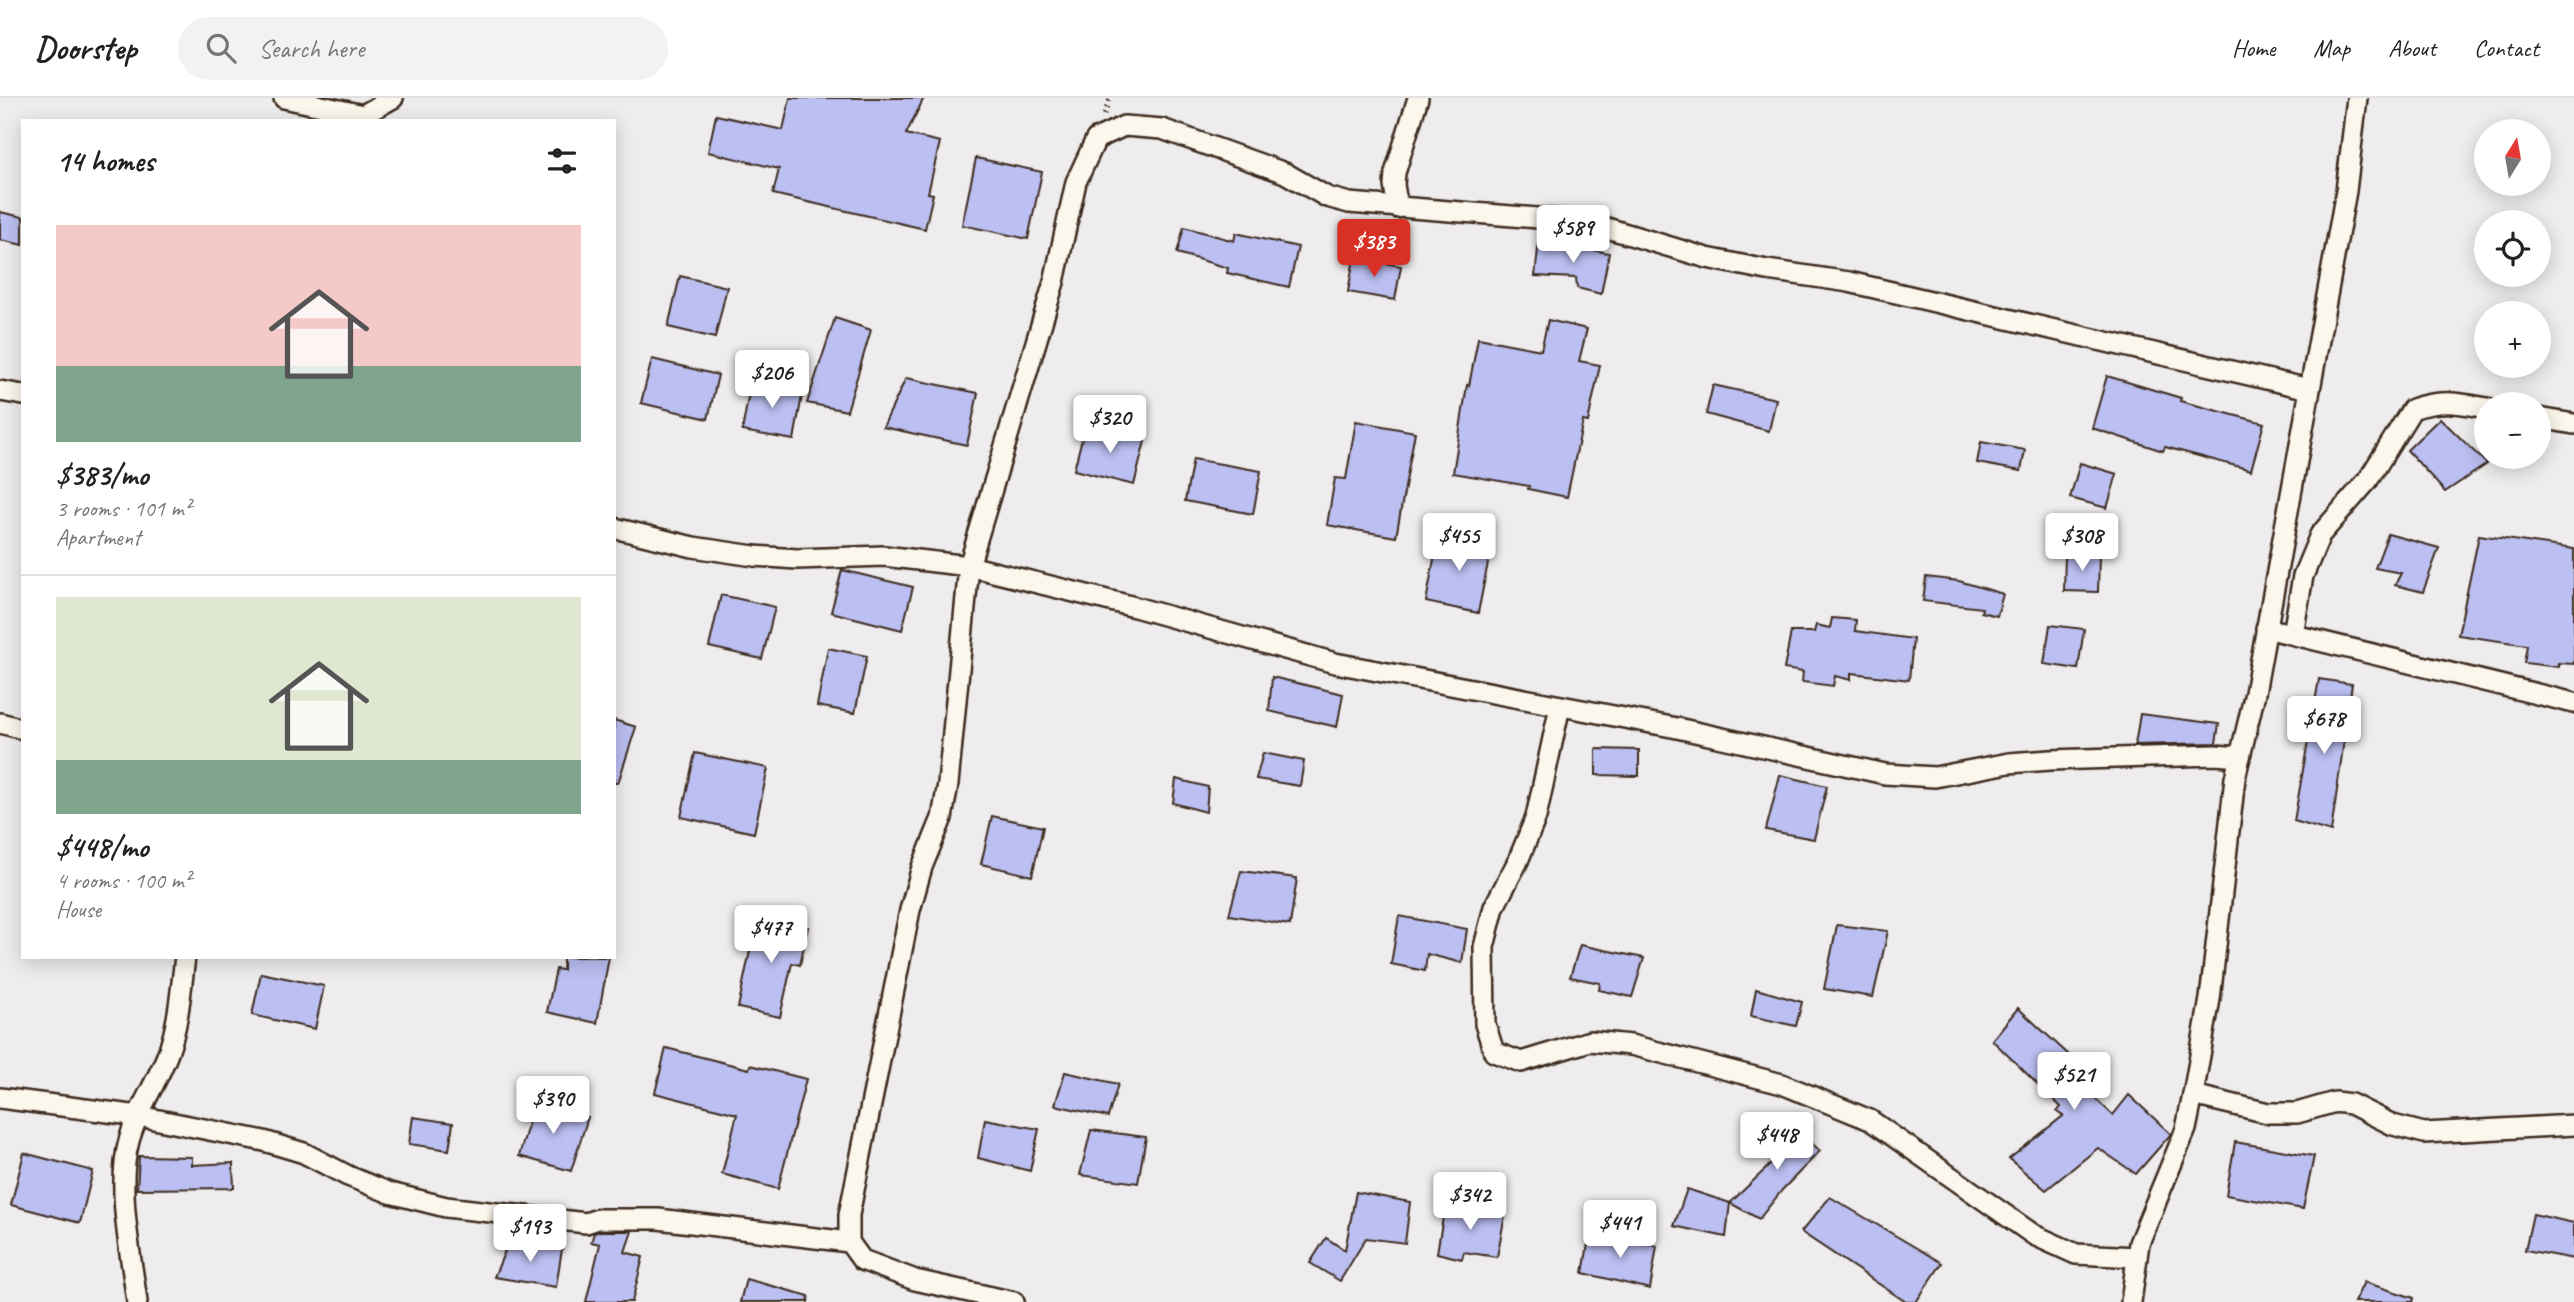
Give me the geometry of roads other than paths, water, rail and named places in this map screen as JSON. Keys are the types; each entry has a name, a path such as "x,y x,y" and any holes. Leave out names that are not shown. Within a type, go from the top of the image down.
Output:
{"street":[{"path":"284,98 362,118 393,98"},
{"path":"1398,208 1395,173 1418,98"},
{"path":"2131,1302 2139,1243 2186,1129 2193,1095 2210,999 2235,778 2255,693 2346,191 2357,98"},
{"path":"1014,1302 915,1280 862,1260 849,1242 849,1215 910,910 922,867 942,818 969,566 1054,282 1076,183 1096,139 1124,126 1162,129 1285,173 1326,197 1349,203 1587,222 1707,258 1849,282 2309,389"},
{"path":"0,391 21,395"},
{"path":"2293,634 2303,576 2320,536 2368,480 2412,409 2433,402 2474,406"},
{"path":"2551,420 2574,424"},
{"path":"616,528 693,547 754,556 797,559 884,556 969,566 1135,607 1335,663 1560,706 1885,774 1935,777 2009,763 2050,760 2215,755 2240,757"},
{"path":"2266,628 2574,703"},
{"path":"1560,706 1536,817 1518,861 1494,907 1484,947 1485,1024 1494,1052 1521,1062 1590,1041 1631,1045 1782,1084 1870,1120 2034,1235 2076,1254 2137,1256"},
{"path":"0,723 21,728"},
{"path":"138,1302 123,1196 128,1143 168,1053 185,959"},
{"path":"2193,1095 2268,1113 2297,1113 2334,1102 2351,1104 2393,1125 2424,1133 2574,1125"},
{"path":"0,1098 139,1115 264,1141 304,1153 348,1176 390,1193 446,1207 586,1223 598,1219 658,1219 849,1242"}]}
